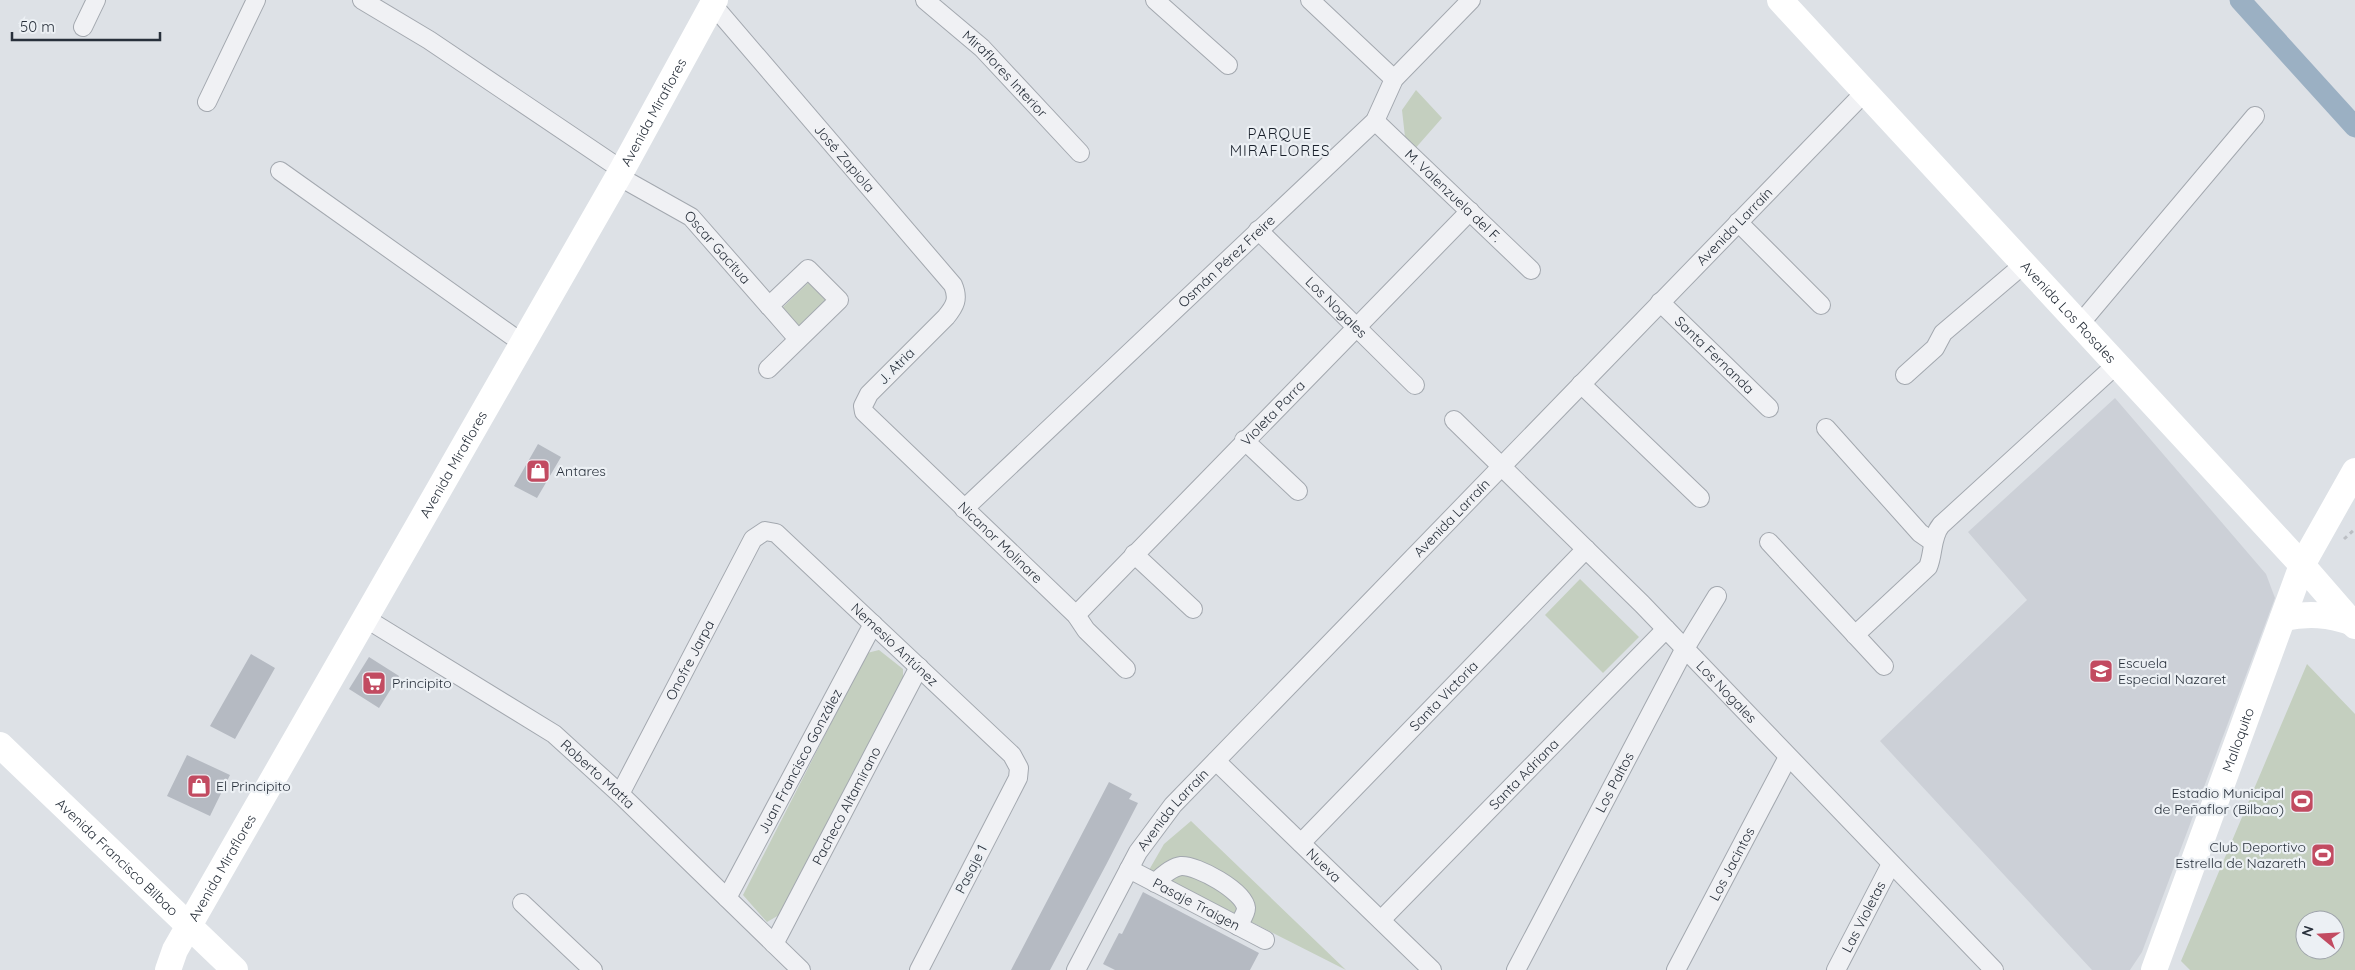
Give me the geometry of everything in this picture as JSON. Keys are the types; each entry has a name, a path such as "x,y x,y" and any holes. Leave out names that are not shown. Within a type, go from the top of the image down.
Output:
{"street":[{"path":"83,28 96,0"},
{"path":"207,102 256,0"},
{"name":"Oscar Gacitua","path":"362,0 429,40 620,173 691,217 798,339"},
{"name":"Miraflores Interior","path":"925,0 982,48 1080,153"},
{"path":"1155,0 1228,65"},
{"path":"1310,0 1394,79"},
{"name":"Osmán Pérez Freire","path":"964,509 1375,120 1394,79 1471,0"},
{"name":"Avenida Los Rosales","path":"1780,0 2116,366 2302,565 2354,624"},
{"name":"Avenida Miraflores","path":"151,970 172,960 189,926 620,173 714,2"},
{"name":"José Zapiola","path":"714,2 953,285 957,293 957,300 946,317"},
{"name":"Avenida Larraín","path":"1076,970 1129,869 1161,820 1500,467 1865,92"},
{"path":"2079,325 2254,116"},
{"name":"M. Valenzuela del F.","path":"1375,120 1531,270"},
{"path":"280,171 522,343"},
{"name":"Violeta Parra","path":"1076,615 1244,440 1470,211"},
{"path":"1738,222 1821,305"},
{"name":"Los Nogales","path":"1258,230 1415,385"},
{"path":"1905,375 1935,348 1943,333 2023,264"},
{"path":"768,370 839,300 808,270 769,306"},
{"name":"Santa Fernanda","path":"1660,302 1769,408"},
{"name":"J. Atria","path":"871,420 864,412 863,406 869,394 946,317"},
{"path":"1855,635 1928,566 1935,534 1941,525 2116,366"},
{"path":"1581,384 1700,498"},
{"name":"Nicanor Molinare","path":"871,420 1076,615 1086,630 1126,670"},
{"name":"Los Nogales","path":"1454,420 1666,629 1684,650 1994,970"},
{"path":"1826,428 1920,532 1933,542"},
{"path":"1244,440 1298,491"},
{"name":"Malloquito","path":"2154,970 2302,565 2355,471"},
{"name":"Nemesio Antúnez","path":"765,531 776,533 1012,754 1019,768"},
{"name":"Onofre Jarpa","path":"620,794 753,539 765,531"},
{"path":"1769,542 1884,666"},
{"name":"Santa Victoria","path":"1301,843 1586,549"},
{"path":"1134,554 1193,609"},
{"name":"Los Paltos","path":"1516,970 1684,650 1718,596"},
{"path":"2283,618 2323,614 2354,624"},
{"name":"Roberto Matta","path":"365,618 554,734 620,794 801,970"},
{"name":"Juan Francisco González","path":"728,898 872,624"},
{"name":"Santa Adriana","path":"1381,920 1666,629"},
{"name":"Pacheco Altamirano","path":"774,944 918,667"},
{"name":"Avenida Francisco Bilbao","path":"0,745 235,970"},
{"name":"Los Jacintos","path":"1676,970 1788,757"},
{"name":"Nueva","path":"1216,761 1432,970"},
{"name":"Pasaje 1","path":"919,970 1018,778 1019,768"},
{"name":"Las Violetas","path":"1836,970 1891,864"},
{"path":"1156,883 1173,869 1180,866 1195,869 1215,878 1222,882 1245,904 1246,910 1238,926"},
{"name":"Pasaje Traigen","path":"1129,869 1265,940"},
{"path":"522,903 593,970"}],"shaded area":[{"name":"Escuela Especial Nazaret","path":"2115,398 2266,574 2275,598 2142,952 2130,970 2092,970 1880,741 2027,600 1968,532"}],"green space":[{"path":"1416,90 1442,118 1413,151 1405,137 1402,110"},
{"path":"811,280 831,299 800,329 781,309"},
{"path":"1580,579 1639,637 1603,673 1545,615"},
{"path":"879,650 903,669 903,678 779,915 767,922 743,895 867,653"},
{"name":"Estadio Municipal de Peñaflor (Bilbao)","path":"2307,664 2355,714 2355,970 2190,970 2181,961"},
{"path":"1191,821 1346,970 1149,870 1164,844"}],"building":[{"name":"Antares","path":"538,444 561,457 537,498 514,486"},
{"path":"251,654 275,668 235,739 210,726"},
{"name":"Principito","path":"369,657 399,676 379,708 349,689"},
{"name":"El Principito","path":"187,755 230,775 210,816 167,796"},
{"path":"1109,782 1132,794 1129,799 1138,803 1106,865 1050,970 1011,970"},
{"path":"1143,892 1259,953 1250,970 1115,970 1103,964 1119,933 1122,934"}],"waterway":[{"path":"2240,0 2355,127"}],"place":[{"name":"Antares","path":"538,471"},
{"name":"Escuela Especial Nazaret","path":"2101,671"},
{"name":"Principito","path":"374,683"},
{"name":"El Principito","path":"199,786"},
{"name":"Estadio Municipal de Peñaflor (Bilbao)","path":"2302,801"},
{"name":"Club Deportivo Estrella de Nazareth","path":"2323,855"}],"district":[{"name":"PARQUE MIRAFLORES","path":"1280,142"}]}
